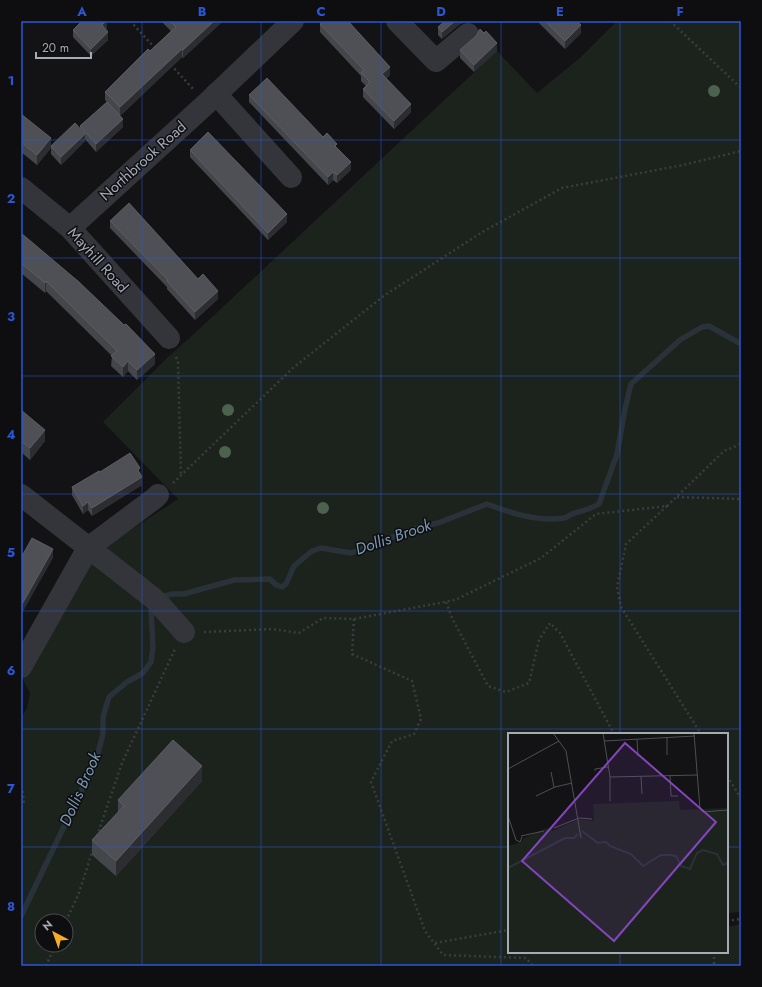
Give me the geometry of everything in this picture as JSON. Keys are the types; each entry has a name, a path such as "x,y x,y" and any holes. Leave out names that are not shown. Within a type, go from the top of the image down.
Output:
{"street":[{"name":"Northbrook Road","path":"70,228 211,99 293,21"},
{"path":"398,21 436,61 468,34"},
{"path":"211,99 292,177"},
{"name":"Mayhill Road","path":"21,188 70,228 169,338"},
{"path":"21,495 157,602 184,632"},
{"path":"21,667 88,548 158,495"}],"path":[{"path":"130,21 158,51"},
{"path":"670,21 741,88"},
{"path":"168,61 211,99"},
{"path":"158,495 181,476 294,367 385,295 484,231 562,188 683,165 741,151"},
{"path":"169,338 178,363 181,476"},
{"path":"699,733 621,606 617,587 626,544 668,506 724,451 741,444"},
{"path":"677,497 741,498"},
{"path":"70,913 79,893 122,763 184,632 273,629 299,633 323,618 354,618 455,600 541,558 596,514 668,506"},
{"path":"446,602 452,618 488,686 506,692 529,683 540,640 550,623 560,633 613,733"},
{"path":"354,618 352,654 412,681 421,719 414,734 392,741 371,782 425,930 443,955 526,958 533,966"},
{"path":"728,778 741,798"},
{"path":"21,781 24,801 21,807"},
{"path":"728,921 741,919"},
{"path":"434,943 508,930"},
{"path":"46,966 52,953"},
{"path":"714,953 714,966"}],"shaded area":[{"path":"617,21 741,21 741,912 728,913 728,733 508,733 508,953 728,953 728,927 741,924 741,966 21,966 21,718 27,708 30,693 22,678 95,553 178,499 103,422 170,355 497,51 537,93 581,57"}],"building":[{"path":"82,21 106,21 102,25 108,32 91,49 73,30"},
{"path":"170,21 214,21 120,107 105,92 148,49 150,51 176,27"},
{"path":"323,21 348,21 390,67 382,74 411,104 394,121 363,89 370,82 361,73 364,70 320,24"},
{"path":"445,21 455,21 442,32 438,27"},
{"path":"545,21 577,21 581,25 565,41"},
{"path":"480,29 484,33 486,31 497,43 474,65 460,50 476,36"},
{"path":"267,78 323,137 327,133 337,144 335,146 351,162 337,175 333,172 328,177 249,95"},
{"path":"107,102 123,119 96,144 80,126"},
{"path":"21,114 51,138 37,155 21,142"},
{"path":"75,123 85,134 61,157 51,146"},
{"path":"208,132 287,214 268,233 190,150"},
{"path":"129,203 198,279 203,274 218,291 195,312 167,281 168,280 110,221"},
{"path":"21,233 79,282 124,325 126,324 155,354 137,370 128,361 123,367 111,356 117,351 46,281 45,283 21,263"},
{"path":"21,410 45,430 30,448 21,441"},
{"path":"130,453 140,468 138,470 142,477 92,508 88,502 83,506 72,487 99,471 100,472"},
{"path":"32,538 53,549 21,606 21,558"},
{"path":"173,740 202,766 116,861 92,840 124,806 118,800"}],"waterway":[{"name":"Dollis Brook","path":"160,599 164,596 184,594 234,580 270,579 276,585 282,587 286,584 294,566 312,551 321,548 351,553 419,527 438,523 487,504 524,516 544,519 564,518 593,507 599,504 617,454 631,384 680,340 702,327 709,326 741,344"},
{"name":"Dollis Brook","path":"21,916 96,760 103,734 103,717 109,697 127,682 143,673 151,662 153,647 151,609 153,606"}]}
